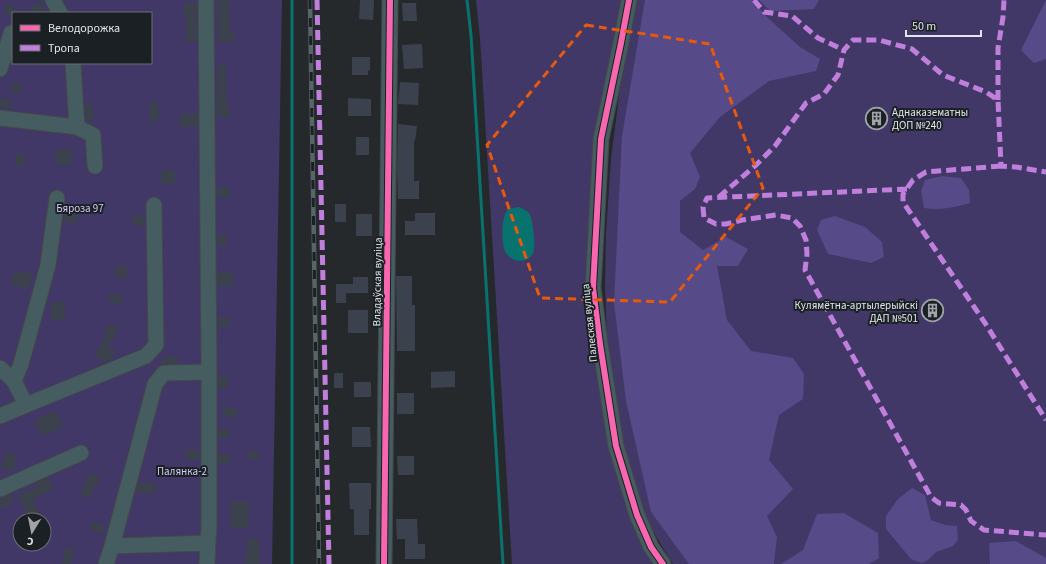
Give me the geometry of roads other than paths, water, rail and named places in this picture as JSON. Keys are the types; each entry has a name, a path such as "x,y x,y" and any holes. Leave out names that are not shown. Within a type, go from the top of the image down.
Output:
{"street":[{"path":"53,0 59,12"},
{"path":"206,0 209,372 209,527 207,564"},
{"name":"Владаўская вуліца","path":"384,564 390,0"},
{"name":"Палеская вуліца","path":"628,0 621,43 601,139 593,288 616,446 637,515 651,547 663,564"},
{"path":"0,69 8,30"},
{"path":"73,64 77,127"},
{"path":"0,118 77,127 93,135 95,166"},
{"path":"14,381 21,364 48,265 57,198"},
{"path":"0,416 146,356 156,344 154,204"},
{"path":"0,368 14,381 26,405"},
{"path":"106,564 155,384 164,373 209,372"},
{"path":"0,489 81,453"},
{"path":"112,546 208,543"}],"water":[{"path":"519,207 529,213 533,225 534,241 533,254 530,258 522,261 517,261 509,257 503,244 503,226 505,215 507,211"}],"waterway":[{"path":"292,0 292,564"},
{"path":"467,0 471,35 503,564"}],"railway":[{"path":"310,0 319,564"}],"place":[{"name":"Аднаказематны ДОП №240","path":"877,118"},
{"name":"Кулямётна-артылерыйскі ДАП №501","path":"933,311"}],"park label":[{"name":"Бяроза 97","path":"80,208"},
{"name":"Палянка-2","path":"182,471"}]}
